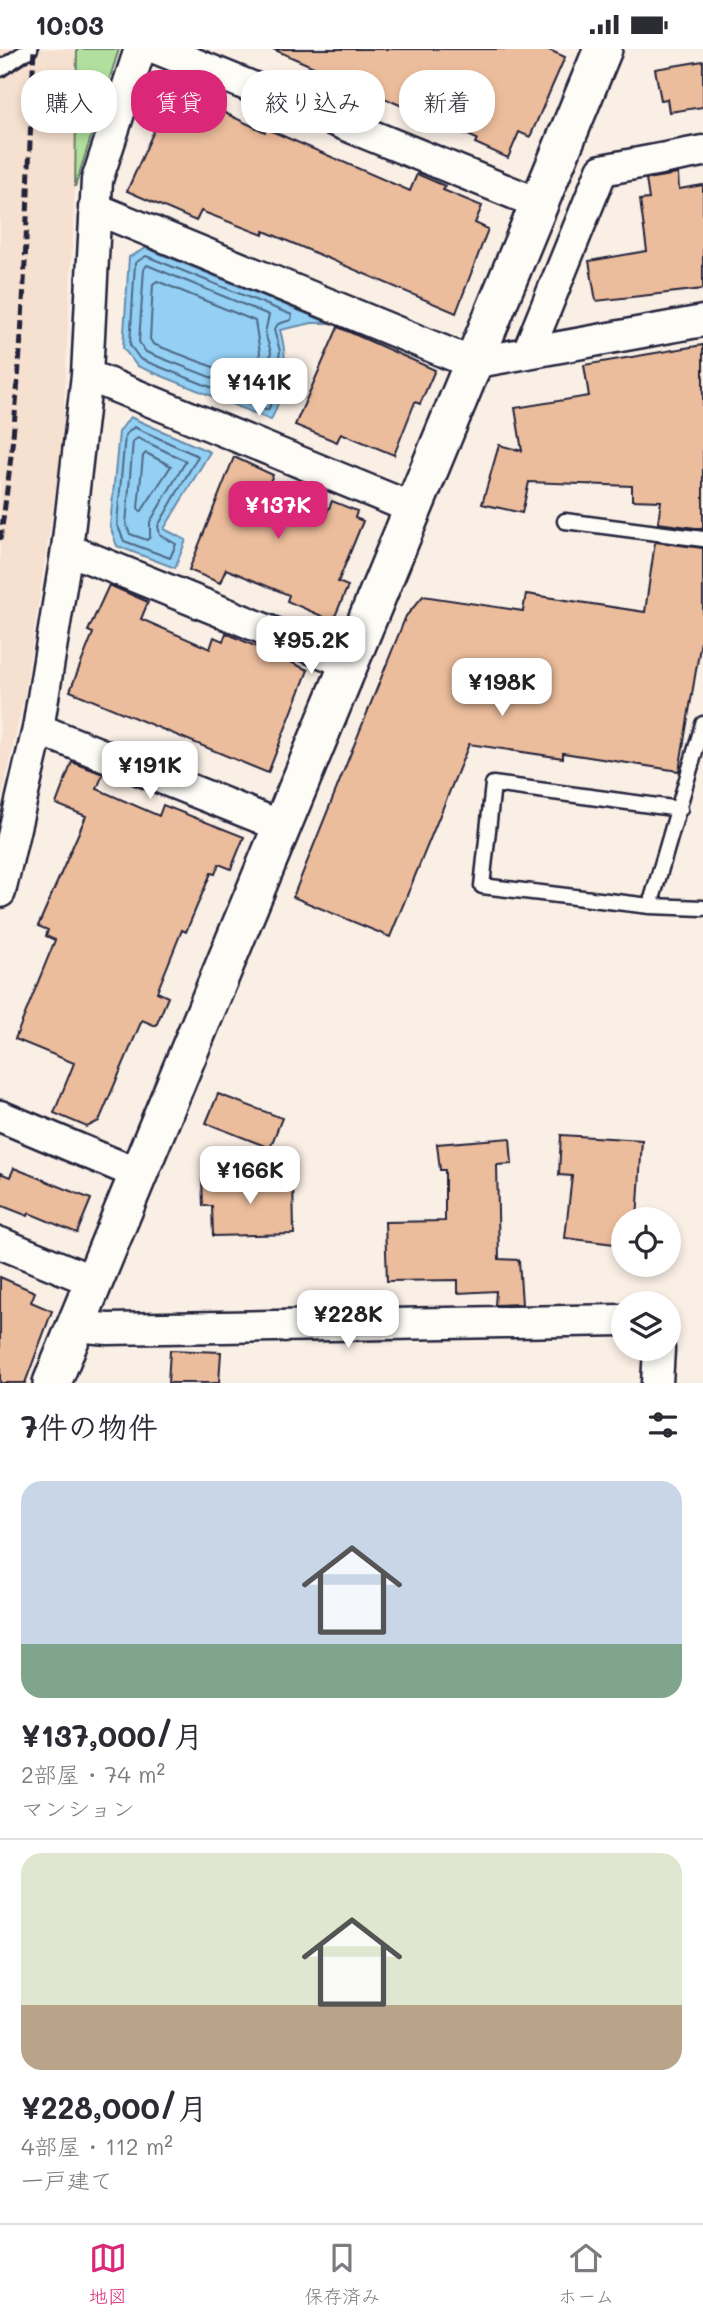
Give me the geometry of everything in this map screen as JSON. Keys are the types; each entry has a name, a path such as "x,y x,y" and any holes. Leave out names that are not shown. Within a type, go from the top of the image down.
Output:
{"street":[{"path":"0,892 38,729 67,549 87,375 93,208 97,180 140,49"},
{"path":"158,49 546,189 602,170 703,151"},
{"path":"52,1383 604,49"},
{"path":"528,352 602,170"},
{"path":"93,208 472,363 703,321"},
{"path":"87,375 412,508"},
{"path":"67,549 348,663"},
{"path":"38,729 281,826"},
{"path":"0,1116 138,1174"},
{"path":"0,1243 93,1281"},
{"path":"75,1327 108,1329 611,1320"},
{"path":"657,1383 658,1361"}],"lane":[{"path":"0,69 30,49"},
{"path":"565,521 703,539"},
{"path":"650,905 703,724"},
{"path":"680,809 493,784 482,886 650,905 703,908"}],"shaded area":[{"path":"0,49 77,49 77,70 21,70 21,133 76,133 75,187 62,447 24,697 0,806"}],"green space":[{"path":"77,49 119,49 112,70 77,70"},
{"path":"76,133 92,133 75,187"}],"water":[{"path":"146,248 329,323 312,323 280,330 284,376 280,398 271,420 137,366 123,348 129,257"},
{"path":"130,417 210,452 164,529 186,540 175,568 117,546 110,526 119,432"}],"building":[{"path":"273,49 547,49 565,57 530,137 519,132 508,158 475,143 477,139 463,133 495,133 495,70 399,70 399,105 385,98 385,70 321,70"},
{"path":"703,61 703,107 669,112 667,99 661,100 655,69"},
{"path":"227,114 241,121 241,133 276,133 410,191 417,174 445,186 443,190 482,206 475,223 488,229 456,313 264,231 263,235 201,211 196,221 127,191 153,133 227,133"},
{"path":"678,174 679,189 703,185 703,289 596,301 589,261 647,251 640,200 649,199 646,179"},
{"path":"338,327 435,370 420,404 415,402 394,455 341,433 337,442 295,425"},
{"path":"703,345 703,529 658,523 661,501 632,500 632,486 529,482 522,513 482,504 499,445 522,451 515,408 589,396 584,365"},
{"path":"234,457 273,475 267,488 327,513 332,501 357,511 355,518 363,521 338,582 348,586 333,621 287,601 289,595 226,569 220,583 189,570"},
{"path":"655,542 703,548 703,629 679,771 563,753 563,758 469,744 390,937 293,897 406,616 423,596 523,611 526,594 645,612"},
{"path":"109,585 148,602 141,619 210,649 214,637 223,641 226,633 308,670 268,773 70,691 93,633 88,631"},
{"path":"72,762 103,774 97,789 159,816 163,805 244,837 231,869 219,864 215,874 211,873 186,932 182,930 157,992 168,997 156,1026 142,1020 99,1121 87,1127 54,1113 74,1063 15,1039 55,940 46,936 48,930 38,926 86,816 56,804"},
{"path":"218,1094 282,1118 270,1148 206,1123"},
{"path":"561,1135 642,1140 638,1207 611,1207 611,1244 565,1238 572,1176 559,1175"},
{"path":"510,1138 512,1164 497,1165 499,1259 519,1260 522,1304 495,1305 496,1291 458,1293 458,1280 387,1281 385,1222 445,1221 445,1170 440,1170 437,1144"},
{"path":"14,1168 91,1199 77,1233 29,1213 28,1216 0,1205 0,1173 10,1177"},
{"path":"293,1177 294,1234 213,1236 212,1206 203,1206 202,1179"},
{"path":"0,1277 35,1292 31,1302 52,1311 25,1383 0,1383"},
{"path":"170,1350 221,1352 219,1383 168,1383"}],"railway":[{"path":"0,540 20,356 34,49"}]}
